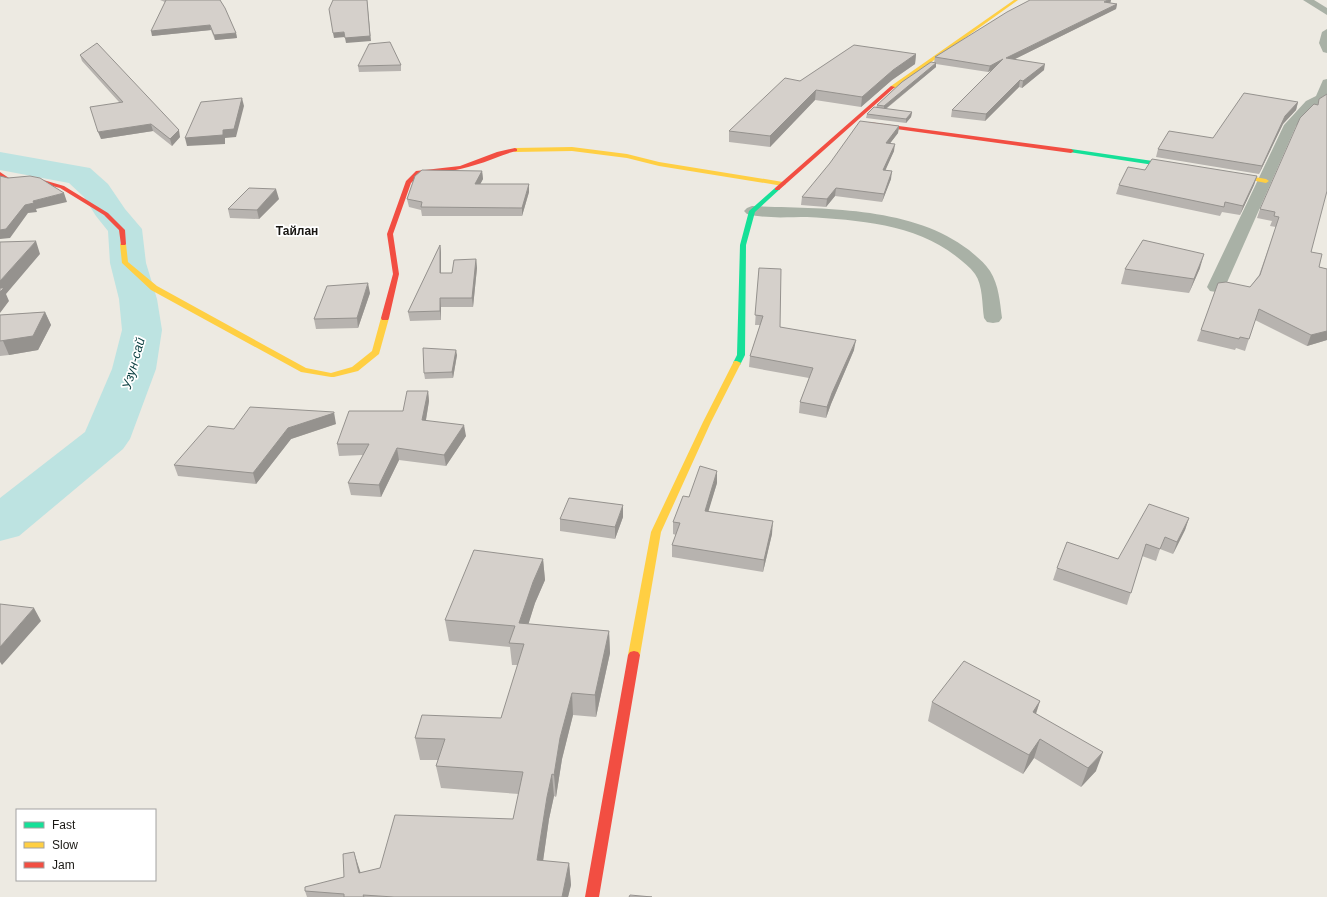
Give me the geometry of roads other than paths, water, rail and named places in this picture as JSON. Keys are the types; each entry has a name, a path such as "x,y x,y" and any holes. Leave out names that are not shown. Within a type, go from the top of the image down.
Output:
{"street":[{"path":"592,897 656,532 707,422 741,355 743,245 752,211 897,83 1016,0"},
{"path":"1308,0 1327,12"},
{"path":"1327,32 1324,43 1327,50"},
{"path":"1216,287 1290,126 1310,104 1324,99 1327,82"},
{"path":"854,122 1028,146 1109,155 1191,169"},
{"path":"0,174 8,180 33,179 62,187 106,214 122,230 125,263 154,288 304,370 332,375 356,369 376,352 396,274 390,234 408,182 418,172 444,171 473,164 504,151 572,149 627,156 659,164 784,184"},
{"path":"1214,172 1266,181"},
{"path":"752,211 834,215 891,221 938,237 963,252 984,273 993,318"}],"waterway":[{"name":"Узун-сай","path":"0,161 79,175 97,191 113,216 125,229 128,263 138,299 142,330 134,369 106,439 0,524"}],"district":[{"name":"Тайлан","path":"297,231"}]}
